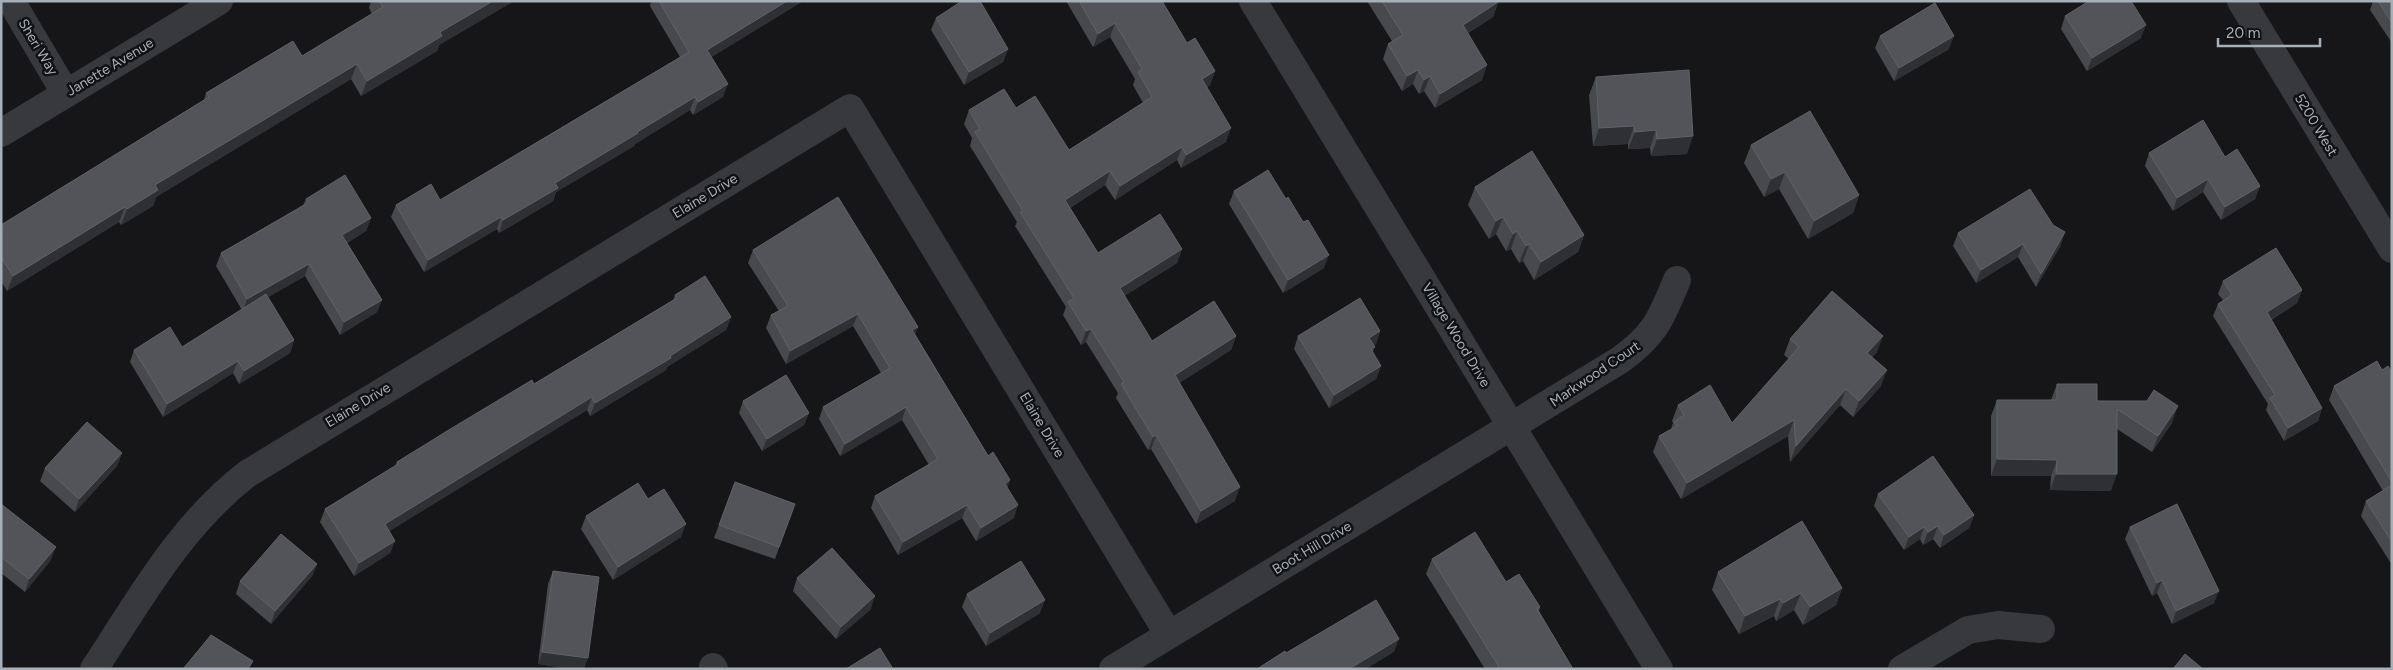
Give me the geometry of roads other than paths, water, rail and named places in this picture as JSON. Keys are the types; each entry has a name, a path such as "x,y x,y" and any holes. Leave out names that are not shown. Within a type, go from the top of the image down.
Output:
{"street":[{"name":"Sheri Way","path":"10,1 66,94"},
{"name":"Janette Avenue","path":"1,133 219,1"},
{"name":"Village Wood Drive","path":"1253,1 1658,669"},
{"name":"5200 West","path":"2241,1 2392,249"},
{"name":"Elaine Drive","path":"94,669 168,556 204,511 247,474 850,108 1169,634"},
{"name":"Markwood Court","path":"1512,427 1636,349 1650,336 1661,321 1677,280"},
{"name":"Boot Hill Drive","path":"1113,669 1512,427"},
{"path":"1902,669 1968,630 1998,625 2041,629"}]}
